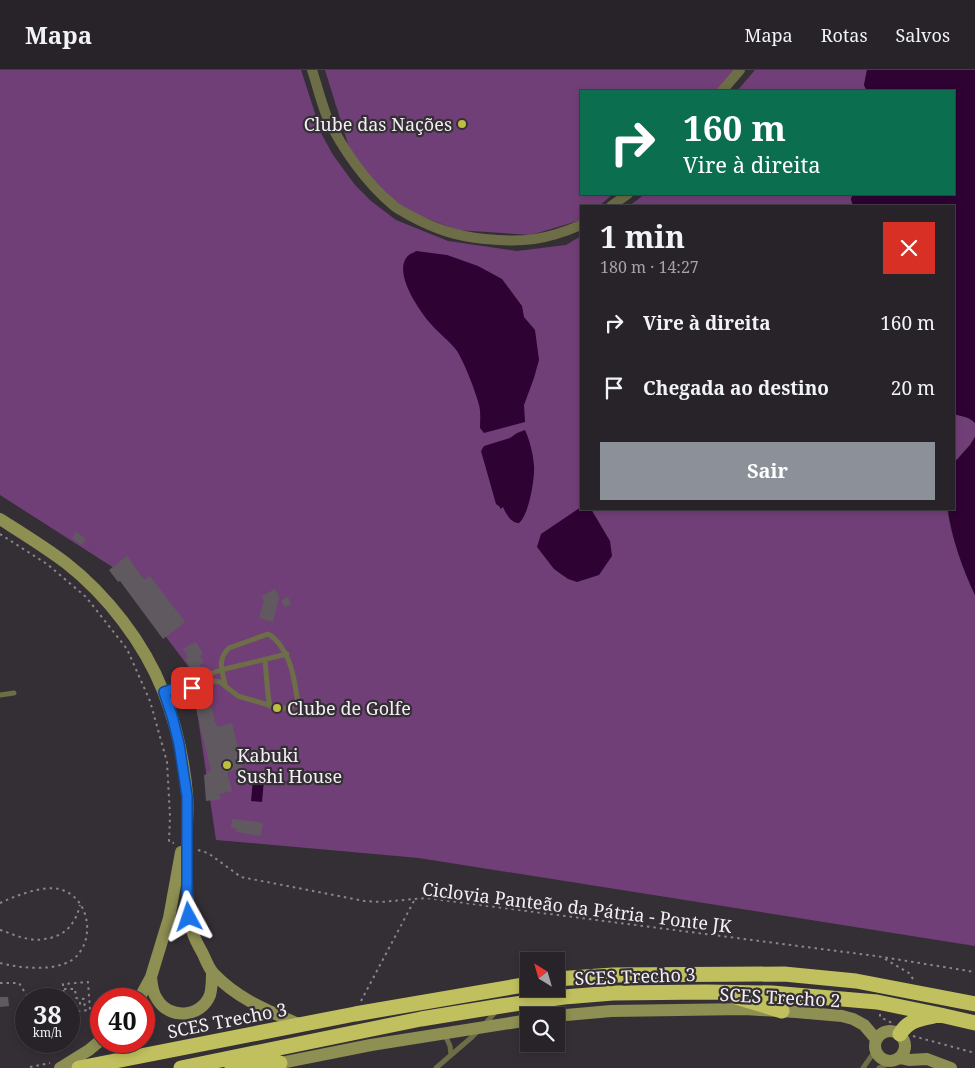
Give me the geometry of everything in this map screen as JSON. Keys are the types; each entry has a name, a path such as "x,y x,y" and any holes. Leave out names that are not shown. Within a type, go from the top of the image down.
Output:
{"highway":[{"name":"SCES Trecho 3","path":"565,978 613,975 784,974 856,981 975,1004"},
{"name":"SCES Trecho 3","path":"79,1068 355,1014 520,986"},
{"path":"718,992 782,1011"},
{"name":"SCES Trecho 3","path":"181,1068 421,1019 564,997 613,993 772,993 876,1002 940,1014 975,1023"},
{"path":"902,1034 910,1022 940,1014"},
{"path":"232,1068 280,1063"}],"street":[{"path":"312,70 327,116 338,138 372,184 394,206 430,226 451,234 500,240 518,241 548,238 580,226"},
{"path":"723,90 740,70"},
{"path":"612,205 627,195"},
{"path":"0,519 66,563 86,580 110,605 152,665 164,692 174,725 184,772 187,796 187,828 185,847 169,918 151,977 145,988"},
{"path":"185,847 187,904 192,930 212,972 240,997 302,1025"},
{"path":"151,977 152,988 157,1001 174,1013 184,1014 195,1011 204,1005 210,995 212,972"},
{"name":"SCES Trecho 2","path":"565,1015 611,1011 745,1009 842,1016 864,1025 876,1045"},
{"path":"261,1068 371,1045 520,1021"},
{"path":"927,1059 902,1034 893,1031 886,1031 880,1034 876,1045 878,1056 882,1060 888,1062 927,1059 951,1068"},
{"path":"897,1060 904,1052 906,1045 902,1034"},
{"path":"60,1068 90,1049"}],"lane":[{"path":"205,684 214,681 220,682 238,696 270,706 289,709 298,702 292,668 287,654 275,638 266,634 229,648 224,653 221,670 224,684"},
{"path":"203,676 287,654"},
{"path":"265,660 270,706"},
{"path":"164,692 191,681"},
{"path":"179,687 192,688"},
{"path":"0,695 14,693"},
{"path":"436,1068 472,1037 501,1006"},
{"path":"444,1034 450,1046 451,1055"},
{"path":"863,1068 876,1045"},
{"path":"879,1068 897,1060"}],"path":[{"path":"0,534 47,564 86,597 127,649 150,701 167,762 170,816 169,842 185,847"},
{"name":"Ciclovia Panteão da Pátria - Ponte JK","path":"185,847 208,853 241,877 364,901 381,902 426,898 883,958 975,972"},
{"path":"0,904 15,896 47,888 59,889 77,899 87,920 88,928 86,941 78,954 72,960 62,965 32,968 0,964"},
{"path":"355,1014 416,899"},
{"path":"0,930 32,940 42,940 58,936 69,929 75,921 80,905"},
{"path":"883,958 909,973 923,993"},
{"path":"63,988 63,984 88,982 90,1010 80,1011"},
{"path":"0,983 19,983 22,988"},
{"path":"80,998 84,999 85,1010"},
{"path":"876,1002 880,1017 902,1034 975,1053"}],"shaded area":[{"path":"0,70 301,70 322,135 333,155 355,185 371,201 396,220 448,241 517,251 566,245 580,237 580,510 947,510 958,553 975,595 975,946 419,858 216,840 191,670 114,568 0,495"},
{"name":"Clube das Nações","path":"325,70 737,70 717,90 580,90 580,195 612,195 600,205 580,205 580,220 531,235 457,230 395,206 352,157"},
{"path":"755,70 867,70 864,85 866,90 738,90"},
{"path":"867,70 975,70 975,423 968,418 955,414 955,205 853,205 851,199 853,195 955,195 955,90 866,90 864,85"},
{"path":"644,195 853,195 851,199 853,205 630,205"},
{"path":"416,251 447,255 478,266 502,279 522,306 524,317 535,330 539,360 524,405 525,422 484,433 480,428 480,411 477,399 460,356 454,347 425,317 414,300 405,280 404,262 409,255"},
{"path":"955,414 968,418 975,423 975,437 955,462"},
{"path":"525,430 534,461 534,472 526,512 523,519 516,523 511,520 503,507 500,509 496,504 481,451 484,446 510,438"},
{"path":"975,437 975,595 958,553 948,510 955,510 955,462"},
{"path":"580,508 580,510 592,510 610,541 612,556 599,575 577,582 568,579 554,569 537,547 541,534"},
{"path":"253,779 264,780 262,802 251,801"}],"building":[{"path":"76,532 86,539 82,545 72,538"},
{"path":"127,556 144,580 150,576 185,622 163,639 120,581 118,582 109,570"},
{"path":"275,589 279,597 273,622 259,618 264,601 262,596"},
{"path":"288,597 291,604 285,607 281,601"},
{"path":"196,642 203,654 200,656 204,662 199,665 201,672 199,677 202,680 202,686 205,687 209,708 212,708 217,727 232,723 243,768 227,772 232,791 219,794 221,799 206,801 204,775 207,774 206,772 211,771 192,692 196,689 195,680 193,677 188,676 194,674 185,659 188,657 183,649"},
{"path":"232,819 263,823 261,836 236,832 237,829 231,828"},
{"path":"0,997 8,997 9,1006 0,1007"}],"place":[{"name":"Clube das Nações","path":"462,124"},
{"name":"Clube de Golfe","path":"277,708"},
{"name":"Kabuki Sushi House","path":"227,765"}],"route":[{"path":"189,917 187,904 187,796 179,744 164,692 179,687 192,688"}]}
